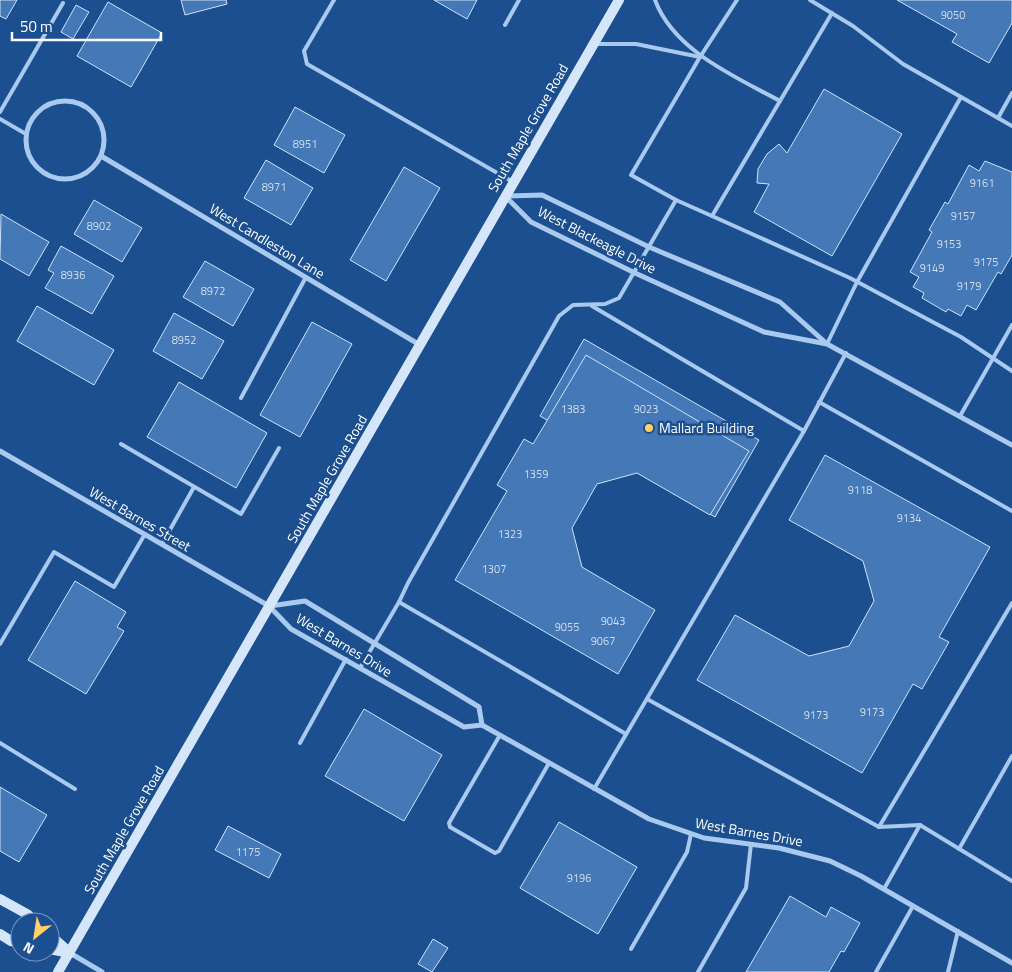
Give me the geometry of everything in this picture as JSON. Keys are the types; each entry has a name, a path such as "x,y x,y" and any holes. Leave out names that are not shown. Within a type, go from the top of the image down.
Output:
{"main road":[{"name":"South Maple Grove Road","path":"58,972 619,0"},
{"path":"0,899 23,912"},
{"path":"60,944 70,953"},
{"path":"60,951 70,953"}],"street":[{"path":"62,100 76,102 88,108 98,118 103,130 104,144 101,156 94,167 78,177 60,179 48,176 38,169 30,158 26,147 26,134 30,122 38,112 49,104 62,100"},
{"name":"West Candleston Lane","path":"101,156 421,345"},
{"name":"West Blackeagle Drive","path":"505,196 542,195 649,247 780,302 827,344"},
{"name":"West Blackeagle Drive","path":"505,196 531,222 635,273 764,332 827,344 1012,445"},
{"name":"West Barnes Street","path":"0,451 269,606"},
{"name":"West Barnes Drive","path":"269,606 305,601 479,707 482,725"},
{"name":"West Barnes Drive","path":"269,606 291,628 464,727 482,725 649,819 691,834 805,852 822,858 884,889 1012,963"},
{"path":"70,953 102,972"}],"lane":[{"path":"334,0 304,51 307,64 513,182"},
{"path":"505,25 519,0"},
{"path":"655,0 658,9 700,57"},
{"path":"737,0 700,57 631,175 676,200 857,282 961,337 1012,371"},
{"path":"810,0 853,26 903,64 1012,126"},
{"path":"0,112 63,3"},
{"path":"712,216 832,13"},
{"path":"593,44 636,44 700,57 780,101"},
{"path":"998,118 1012,93"},
{"path":"827,344 857,282 961,97"},
{"path":"0,119 26,134"},
{"path":"360,668 560,316 574,305 605,304 619,298 676,200"},
{"path":"241,398 306,277"},
{"path":"591,304 804,431"},
{"path":"960,416 1012,325"},
{"path":"594,789 804,431 846,353"},
{"path":"819,402 1012,511"},
{"path":"121,444 241,514 280,448"},
{"path":"162,544 194,486"},
{"path":"0,644 54,552 114,587 145,534"},
{"path":"399,602 626,734"},
{"path":"879,826 1012,603"},
{"path":"300,743 346,659"},
{"path":"647,699 879,826 920,825 1012,881"},
{"path":"500,735 449,823 450,826 495,853 499,851 549,763"},
{"path":"0,743 75,789"},
{"path":"959,849 1012,756"},
{"path":"884,889 920,825"},
{"path":"631,949 687,852 691,834"},
{"path":"698,972 746,888 751,844"},
{"path":"876,972 913,906"},
{"path":"948,972 958,931"}],"building":[{"path":"0,0 17,0 6,19 0,16"},
{"path":"181,0 226,0 227,4 185,15"},
{"path":"434,0 477,0 467,19"},
{"path":"897,0 1012,0 1012,23 989,63 952,42 957,34"},
{"path":"108,2 162,33 131,87 77,56"},
{"path":"76,5 89,12 73,39 61,32"},
{"path":"824,89 902,134 832,256 754,212 769,184 757,183 758,169 767,154 779,144 787,153"},
{"path":"295,107 345,135 324,173 274,145"},
{"path":"266,160 313,188 291,225 244,198"},
{"path":"985,161 1012,172 1012,255 1001,274 998,272 976,310 967,305 961,316 948,309 946,312 922,298 924,293 913,287 919,277 910,272 932,232 929,230 945,202 948,204 969,165 979,171"},
{"path":"404,167 440,188 386,281 350,260"},
{"path":"94,200 142,228 122,262 74,234"},
{"path":"1,214 49,242 29,276 0,259"},
{"path":"61,246 114,276 92,314 45,288 54,273 48,270"},
{"path":"205,261 254,289 233,326 183,297"},
{"path":"37,306 114,350 94,385 17,341"},
{"path":"174,313 224,341 202,379 153,351"},
{"path":"312,322 352,344 300,437 260,415"},
{"name":"Mallard Building","path":"584,339 759,440 715,517 540,416"},
{"path":"586,355 749,451 710,515 637,473 597,484 572,528 582,567 655,610 618,674 455,580 507,491 497,485 524,439 533,444"},
{"path":"179,382 267,433 236,488 147,437"},
{"path":"825,455 990,547 939,637 949,642 922,689 913,684 862,773 697,680 735,615 809,656 849,646 874,601 863,561 789,520"},
{"path":"75,581 126,612 117,627 124,631 86,694 28,660"},
{"path":"364,709 442,755 404,821 325,776"},
{"path":"0,787 47,815 19,862 0,851"},
{"path":"559,822 637,867 598,934 520,888"},
{"path":"228,826 281,854 269,878 215,850"},
{"path":"790,896 826,917 831,907 860,923 844,952 841,951 829,972 746,972"},
{"path":"433,939 448,948 432,972 418,964"}],"place":[{"name":"Mallard Building","path":"649,428"}]}
